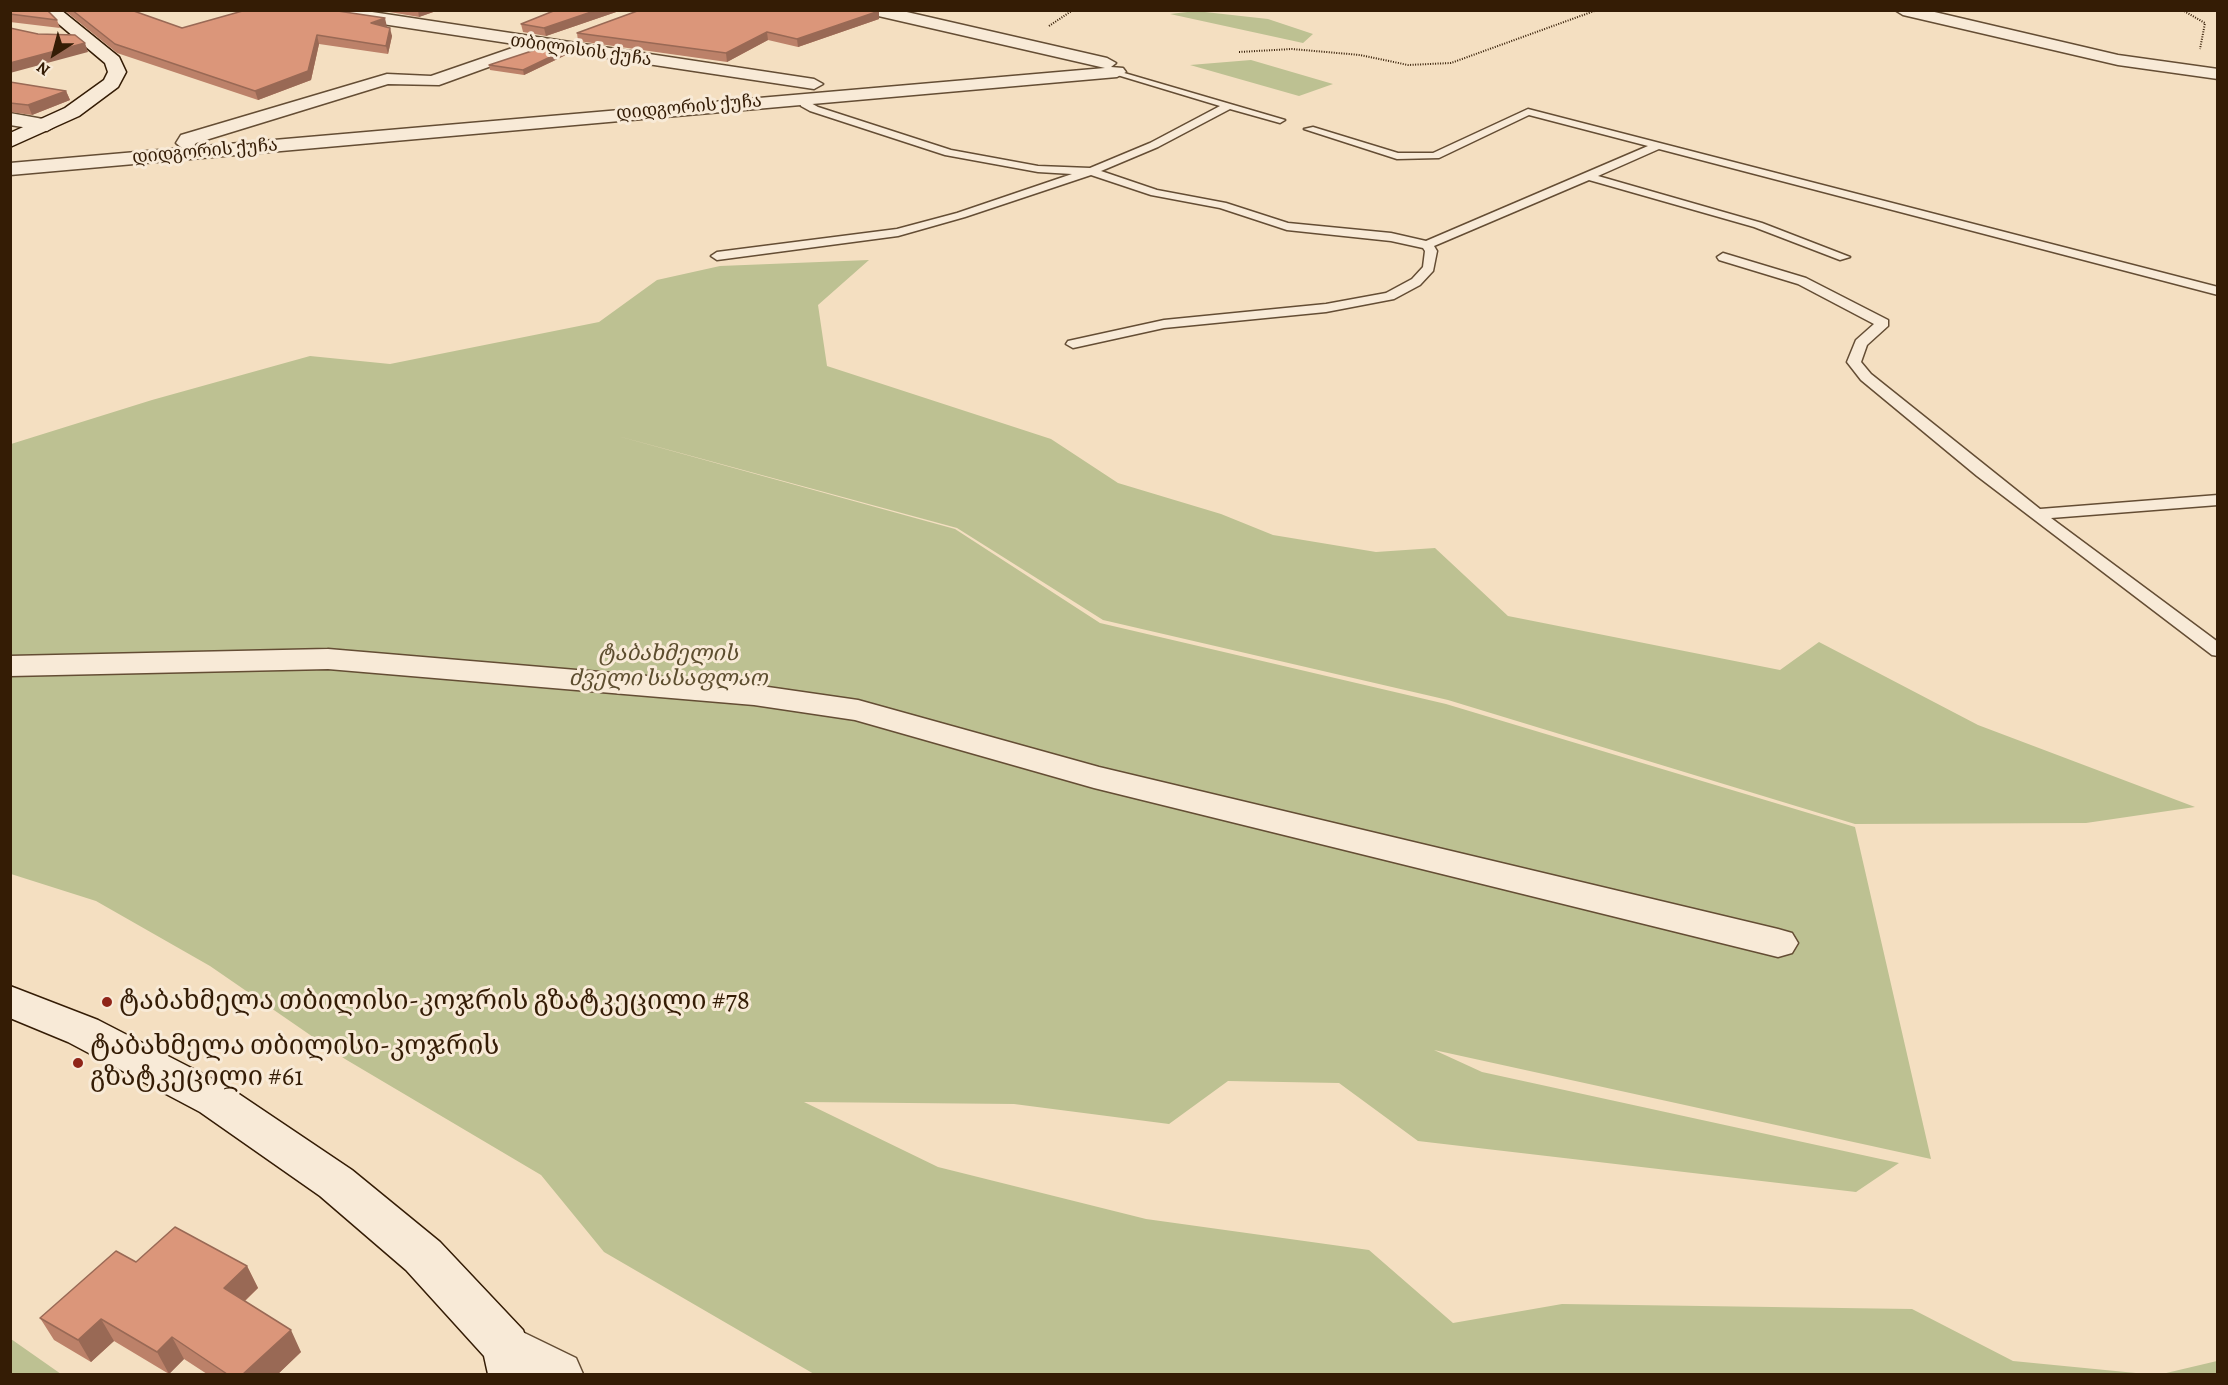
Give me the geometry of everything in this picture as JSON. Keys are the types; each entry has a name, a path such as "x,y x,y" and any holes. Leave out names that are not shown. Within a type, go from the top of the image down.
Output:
{"street":[{"path":"10,141 47,125 98,95 112,83 117,72 113,61 50,10"},
{"name":"თბილისის ქუჩა","path":"323,10 538,45 816,85 837,95"},
{"path":"874,10 1107,63 1117,72"},
{"path":"1903,10 2118,60 2215,73"},
{"path":"178,155 188,139 387,79 433,81 582,31"},
{"path":"51,35 84,36"},
{"name":"დიდგორის ქუჩა","path":"10,169 1117,72"},
{"path":"10,118 47,125"},
{"path":"10,666 328,659 754,695 847,708 1094,777 1778,943"},
{"path":"10,1001 82,1031 215,1100 336,1183 423,1256 509,1360 558,1374"}],"lane":[{"path":"1117,72 1280,120"},
{"path":"802,98 805,104 814,109 949,153 1038,169 1090,171 1155,193 1222,205 1287,226 1391,237 1427,245 1658,146"},
{"path":"717,256 898,232 961,215 1090,171 1154,145 1229,105"},
{"path":"1309,129 1397,156 1435,156 1528,112 2217,291"},
{"path":"1588,176 1758,225 1844,257"},
{"path":"1073,344 1164,324 1326,308 1390,296 1416,282 1429,268 1431,251 1427,245"},
{"path":"1723,257 1802,281 1883,323 1861,343 1854,362 1860,370 1982,473 2217,651"},
{"path":"2036,514 2217,500"}],"path":[{"path":"1239,52 1292,49 1360,54 1407,65 1451,63 1597,10"},
{"path":"2182,10 2205,22 2200,53 2215,73"}],"green space":[{"path":"1196,11 1268,19 1313,34 1303,43 1170,14"},
{"path":"1251,60 1333,84 1299,96 1190,65"},
{"name":"ტაბახმელის ძველი სასაფლაო","path":"869,260 818,305 827,366 1051,439 1118,483 1221,514 1273,535 1376,552 1435,548 1508,616 1780,670 1819,642 1978,725 2195,807 2086,823 1855,824 1448,700 1103,620 957,528 614,435 955,529 1100,623 1446,704 1855,827 1931,1159 1434,1050 1482,1072 1899,1163 1856,1192 1418,1141 1339,1083 1228,1081 1169,1124 1014,1104 804,1102 938,1167 1146,1219 1369,1250 1453,1323 1562,1304 1912,1309 2013,1361 2146,1374 814,1374 604,1252 541,1175 345,1059 210,966 96,901 11,874 11,444 152,400 310,356 390,364 599,322 657,280 720,266"},
{"path":"11,1339 61,1374 11,1374"},
{"path":"2217,1361 2217,1374 2162,1374"}],"building":[{"path":"10,10 47,10 57,20 10,14"},
{"path":"72,10 131,10 182,28 246,10 331,10 385,18 371,23 390,28 386,46 317,35 308,71 255,91 115,44"},
{"path":"556,10 597,10 544,28 521,24"},
{"path":"640,10 879,11 797,39 767,32 726,53 577,33"},
{"path":"10,28 38,34 75,35 85,43 10,63"},
{"path":"547,46 567,49 523,70 489,65"},
{"path":"10,82 66,91 28,105 10,103"},
{"path":"175,1227 247,1266 224,1288 291,1330 243,1374 227,1374 172,1337 157,1352 101,1319 78,1340 40,1318 116,1251 136,1262"}],"place":[{"name":"ტაბახმელა თბილისი-კოჯრის გზატკეცილი #78","path":"107,1002"},
{"name":"ტაბახმელა თბილისი-კოჯრის გზატკეცილი #61","path":"78,1063"}]}
